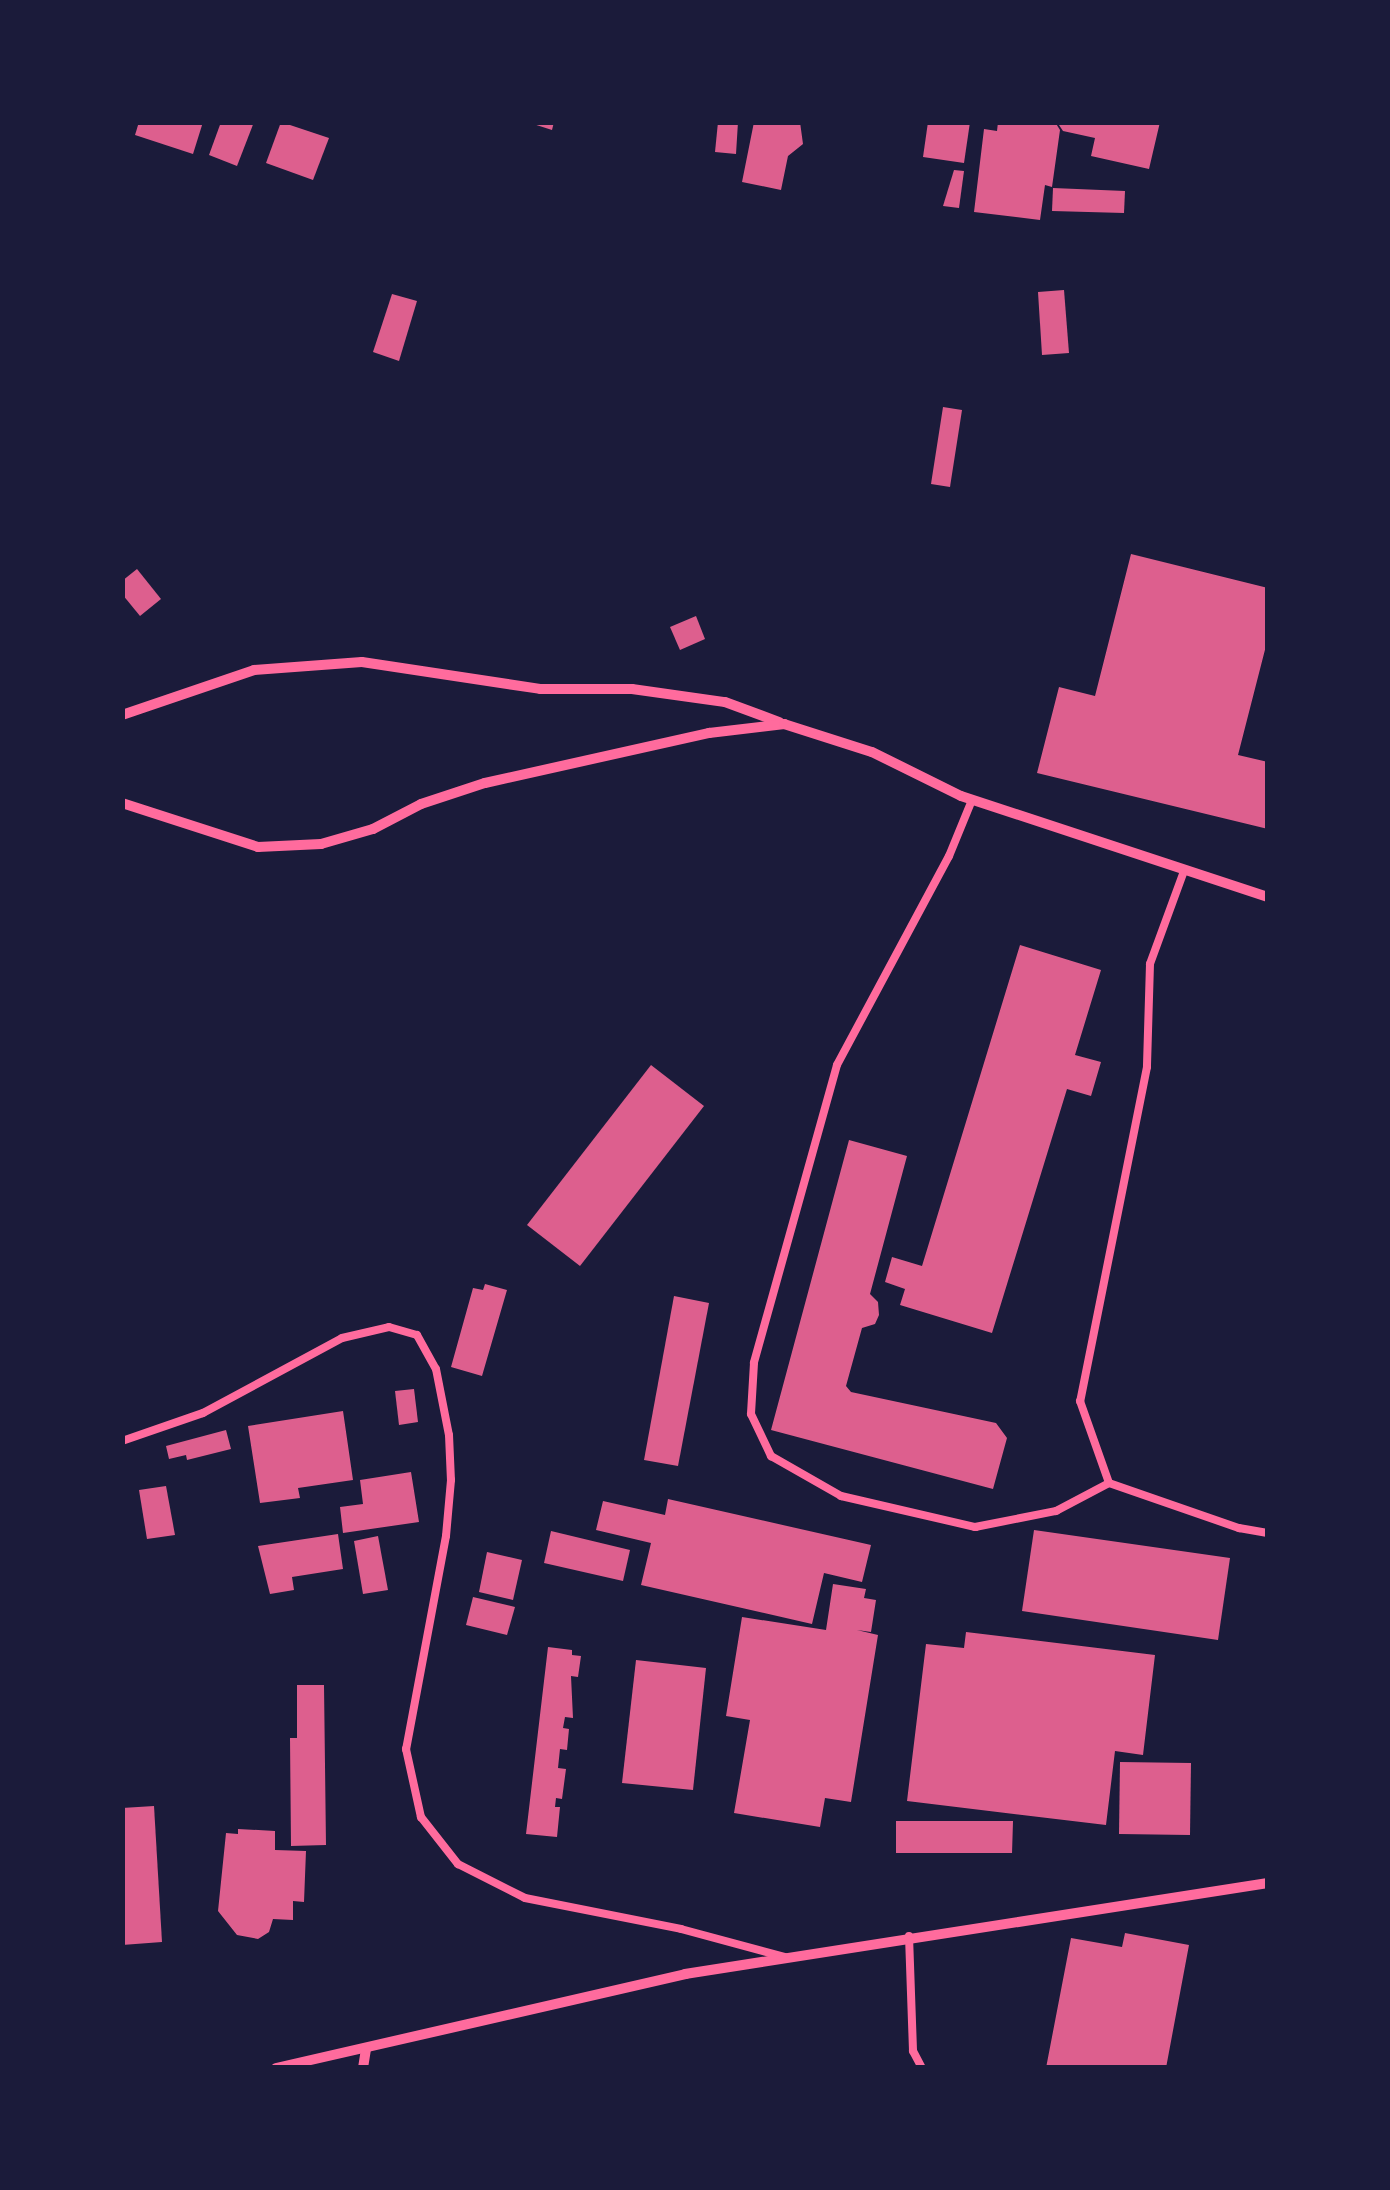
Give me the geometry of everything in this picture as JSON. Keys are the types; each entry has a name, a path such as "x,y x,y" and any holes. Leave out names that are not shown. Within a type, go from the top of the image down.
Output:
{"street":[{"path":"122,715 254,670 362,662 540,688 632,689 725,702 872,752 972,800 1268,898"},
{"path":"122,803 258,847 321,844 373,829 420,804 485,783 709,733 784,724"},
{"path":"276,2068 684,1974 1268,1883"},
{"path":"364,2068 366,2048"}],"lane":[{"path":"972,800 949,856 837,1064 754,1363 752,1414 771,1456 841,1496 975,1527 1056,1511 1109,1483 1238,1528 1268,1532"},
{"path":"1109,1483 1080,1401 1147,1068 1150,964 1184,871"},
{"path":"122,1441 203,1413 342,1338 389,1327 416,1334 436,1369 449,1435 452,1480 446,1536 406,1749 420,1817 458,1864 525,1898 681,1929 785,1957"},
{"path":"909,1936 913,2051 922,2068"}],"building":[{"path":"139,122 203,122 193,154 135,135"},
{"path":"221,122 254,122 237,166 209,155"},
{"path":"281,122 329,138 313,180 266,163"},
{"path":"527,122 554,122 552,130"},
{"path":"718,122 738,122 736,154 715,152"},
{"path":"754,122 800,122 803,144 788,156 781,190 742,182"},
{"path":"928,122 970,122 964,163 923,157"},
{"path":"998,122 1055,122 1060,130 1052,187 1045,185 1040,220 974,212 984,129 997,131"},
{"path":"1057,122 1160,122 1149,169 1091,156 1095,138 1063,131"},
{"path":"954,170 964,171 959,208 943,206"},
{"path":"1053,188 1125,191 1124,213 1052,211"},
{"path":"1064,290 1069,353 1042,355 1038,292"},
{"path":"392,294 417,301 399,361 373,352"},
{"path":"943,407 962,410 950,487 931,484"},
{"path":"1131,554 1268,588 1268,638 1238,755 1268,762 1268,829 1037,773 1059,687 1095,696"},
{"path":"137,569 161,599 140,616 122,594 122,581"},
{"path":"696,616 705,639 680,650 670,627"},
{"path":"1020,945 1101,970 1075,1055 1101,1062 1091,1096 1067,1089 992,1333 900,1305 905,1289 885,1282 892,1257 922,1266"},
{"path":"651,1065 704,1106 580,1266 527,1225"},
{"path":"849,1140 907,1156 870,1294 878,1302 879,1315 875,1324 862,1328 846,1386 851,1392 996,1423 1007,1438 993,1489 771,1430"},
{"path":"485,1284 507,1290 482,1376 451,1367 473,1288 483,1290"},
{"path":"674,1296 709,1303 678,1466 644,1460"},
{"path":"414,1389 418,1422 399,1425 395,1391"},
{"path":"343,1411 353,1480 298,1488 300,1498 260,1503 248,1426"},
{"path":"226,1430 231,1449 187,1460 186,1455 169,1459 166,1446"},
{"path":"411,1472 419,1522 343,1533 340,1507 363,1504 360,1480"},
{"path":"166,1486 175,1535 147,1539 139,1490"},
{"path":"668,1499 871,1545 862,1582 824,1573 812,1624 641,1585 651,1543 596,1530 603,1501 665,1515"},
{"path":"1034,1530 1230,1558 1218,1640 1022,1611"},
{"path":"551,1531 630,1550 623,1581 544,1563"},
{"path":"338,1534 343,1569 292,1577 294,1590 270,1594 258,1546"},
{"path":"378,1536 388,1590 363,1594 354,1541"},
{"path":"487,1552 522,1560 513,1600 479,1592"},
{"path":"833,1584 866,1589 864,1598 876,1600 871,1632 857,1630 878,1635 851,1802 825,1798 820,1827 734,1813 750,1720 726,1716 742,1617 826,1630"},
{"path":"473,1597 515,1607 507,1635 466,1625"},
{"path":"966,1632 1155,1655 1143,1755 1115,1751 1106,1825 907,1801 926,1644 964,1648"},
{"path":"548,1647 572,1650 572,1655 581,1656 578,1677 571,1676 573,1718 565,1717 563,1728 569,1729 567,1750 560,1749 558,1768 566,1769 562,1799 556,1798 555,1807 560,1807 557,1837 526,1834"},
{"path":"636,1660 706,1668 693,1790 622,1783"},
{"path":"297,1685 324,1685 326,1845 291,1846 290,1738 297,1738"},
{"path":"1120,1762 1191,1763 1190,1835 1119,1834"},
{"path":"154,1806 162,1942 122,1945 122,1808"},
{"path":"896,1821 1013,1821 1012,1853 896,1853"},
{"path":"238,1829 275,1831 275,1850 306,1851 304,1902 293,1901 293,1920 273,1919 269,1932 258,1939 237,1935 218,1911 226,1833 238,1834"},
{"path":"1125,1933 1189,1945 1166,2068 1046,2068 1071,1938 1122,1947"}]}
